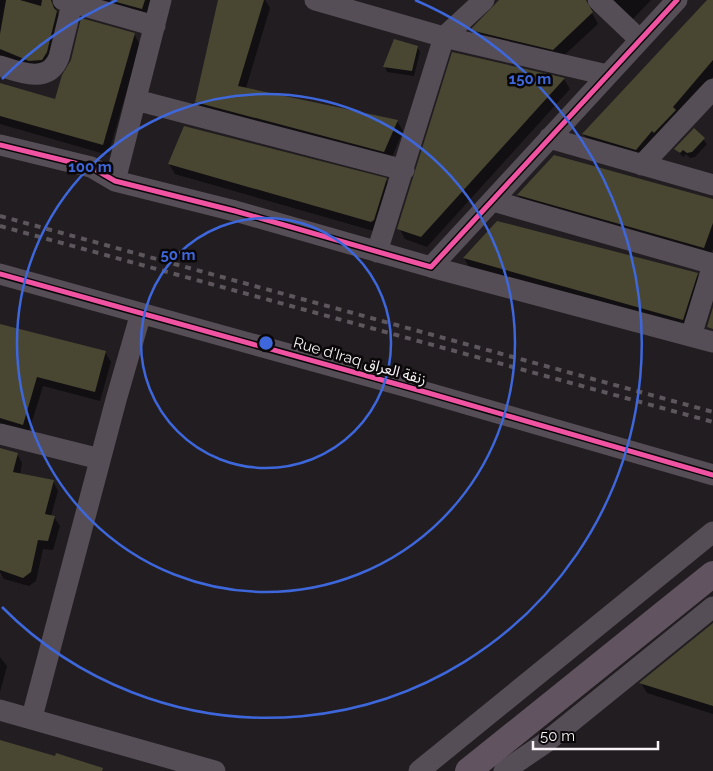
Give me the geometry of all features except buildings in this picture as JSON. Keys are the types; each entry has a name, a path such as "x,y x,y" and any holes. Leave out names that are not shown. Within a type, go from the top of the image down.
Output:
{"main road":[{"path":"468,771 713,574"}],"street":[{"path":"116,181 161,0"},
{"path":"315,0 444,37 608,75"},
{"path":"377,252 444,37 484,0"},
{"path":"598,0 640,40"},
{"path":"431,267 677,0"},
{"path":"0,66 23,74 42,74 50,71 56,65 59,57 69,1 155,26"},
{"path":"642,165 713,89"},
{"path":"136,100 404,170"},
{"path":"549,138 713,185"},
{"path":"0,145 91,167 116,181 235,211 431,267 713,342"},
{"path":"493,201 713,264 692,336"},
{"name":"Rue d'Iraq زنقة العراق","path":"0,274 418,390 713,475"},
{"path":"32,717 100,459 141,313"},
{"path":"0,434 100,459"},
{"path":"419,771 713,532"},
{"path":"504,771 545,743 713,607"},
{"path":"0,710 32,717 215,771"}],"railway":[{"path":"0,216 713,412"},
{"path":"0,226 713,422"}],"cycle path":[{"path":"0,145 91,167 115,181 235,211 431,267 677,0"},
{"path":"0,274 418,390 713,475"}]}
